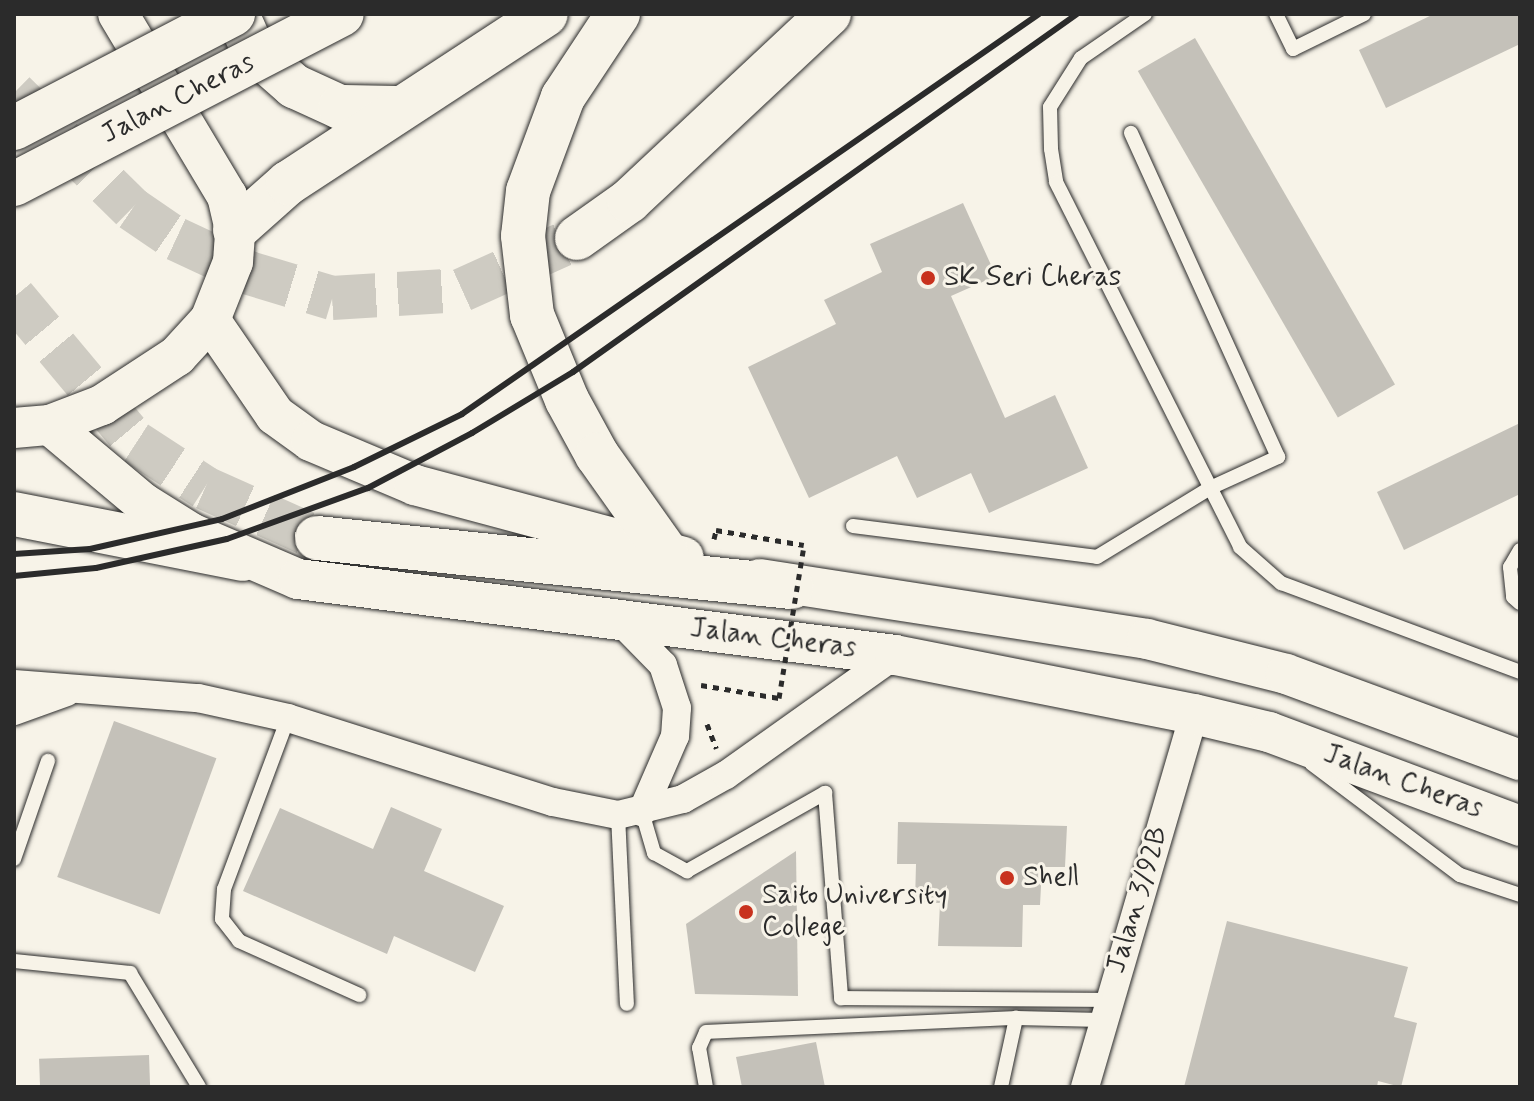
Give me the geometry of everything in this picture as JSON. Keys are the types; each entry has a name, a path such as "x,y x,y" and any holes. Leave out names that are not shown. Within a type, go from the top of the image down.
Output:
{"highway":[{"path":"235,14 253,50 294,86 340,107 400,108"},
{"name":"Jalan Cheras","path":"14,128 235,14"},
{"name":"Jalan Cheras","path":"14,184 342,14"},
{"path":"235,230 288,183 546,14"},
{"path":"618,14 563,97 528,191 523,236 532,315 567,400 597,455 666,552"},
{"path":"577,238 651,181 829,14"},
{"path":"14,514 243,559"},
{"path":"317,538 791,587"}],"main road":[{"path":"32,427 102,405 144,381 177,356 210,320 224,294 235,230 227,196 208,157 118,14"},
{"name":"Jalan Cheras","path":"210,320 275,415 311,441 415,485 791,587 1147,639 1286,674 1520,760"},
{"name":"Jalan Cheras","path":"32,427 143,503 243,559 298,579 895,655 1194,714 1269,732 1520,826"}],"street":[{"path":"618,619 663,665 677,708 675,736 630,813"},
{"path":"14,684 198,698 288,718 553,802 630,813 683,799 726,775 895,655"},
{"path":"14,711 75,688"},
{"name":"Jalan 3/92B","path":"1085,1087 1105,1010 1194,714"}],"lane":[{"path":"1145,14 1081,58 1050,107 1056,182 1240,547 1281,583 1520,672"},
{"path":"1276,14 1293,49 1364,14"},
{"path":"853,526 1097,557 1210,488 1278,457 1131,133"},
{"path":"1520,550 1510,567 1513,597 1520,603"},
{"path":"288,718 224,889 222,919 239,941 359,995"},
{"path":"1269,732 1460,875 1520,895"},
{"path":"14,859 48,761"},
{"path":"630,813 654,853 687,871 825,793 841,998 1105,1010"},
{"path":"627,1004 630,813"},
{"path":"14,961 130,973 199,1087"},
{"path":"706,1087 699,1048 706,1032 1016,1018 1105,1010"},
{"path":"1001,1087 1016,1018"}],"path":[{"path":"697,697 692,683 779,698 804,545 716,530"},
{"path":"701,710 726,775"}],"building":[{"path":"1434,14 1520,14 1520,44 1386,108 1359,50"},
{"path":"1195,38 1395,384 1338,417 1138,71"},
{"path":"963,203 996,276 951,296 1005,418 1055,395 1088,468 989,513 971,473 917,498 897,456 809,498 748,367 836,324 824,300 882,272 870,244"},
{"path":"1520,423 1520,494 1404,550 1377,492"},
{"path":"114,721 216,758 160,914 57,877"},
{"path":"391,807 442,829 424,871 504,906 475,972 394,936 387,954 243,891 280,808 373,849"},
{"path":"898,822 1067,826 1065,867 1042,867 1040,905 1023,905 1022,947 938,946 940,903 915,902 916,864 897,864"},
{"path":"796,851 798,996 695,994 686,924"},
{"path":"1227,921 1408,967 1394,1017 1417,1023 1401,1087 1378,1081 1377,1087 1184,1087"},
{"path":"816,1042 825,1087 742,1087 736,1057"},
{"path":"149,1055 150,1087 40,1087 39,1059"}],"tunnel":[{"path":"14,93 132,209 176,239 249,273 332,298 462,290 577,238"},
{"path":"14,297 136,443 205,488 317,538"}],"railway":[{"path":"14,554 90,549 222,519 354,467 462,414 1039,14"},
{"path":"14,576 96,568 227,539 368,488 472,433 573,372 1077,14"}],"place":[{"name":"SK Seri Cheras","path":"928,278"},
{"name":"Shell","path":"1007,878"},
{"name":"Saito University College","path":"746,912"}]}
